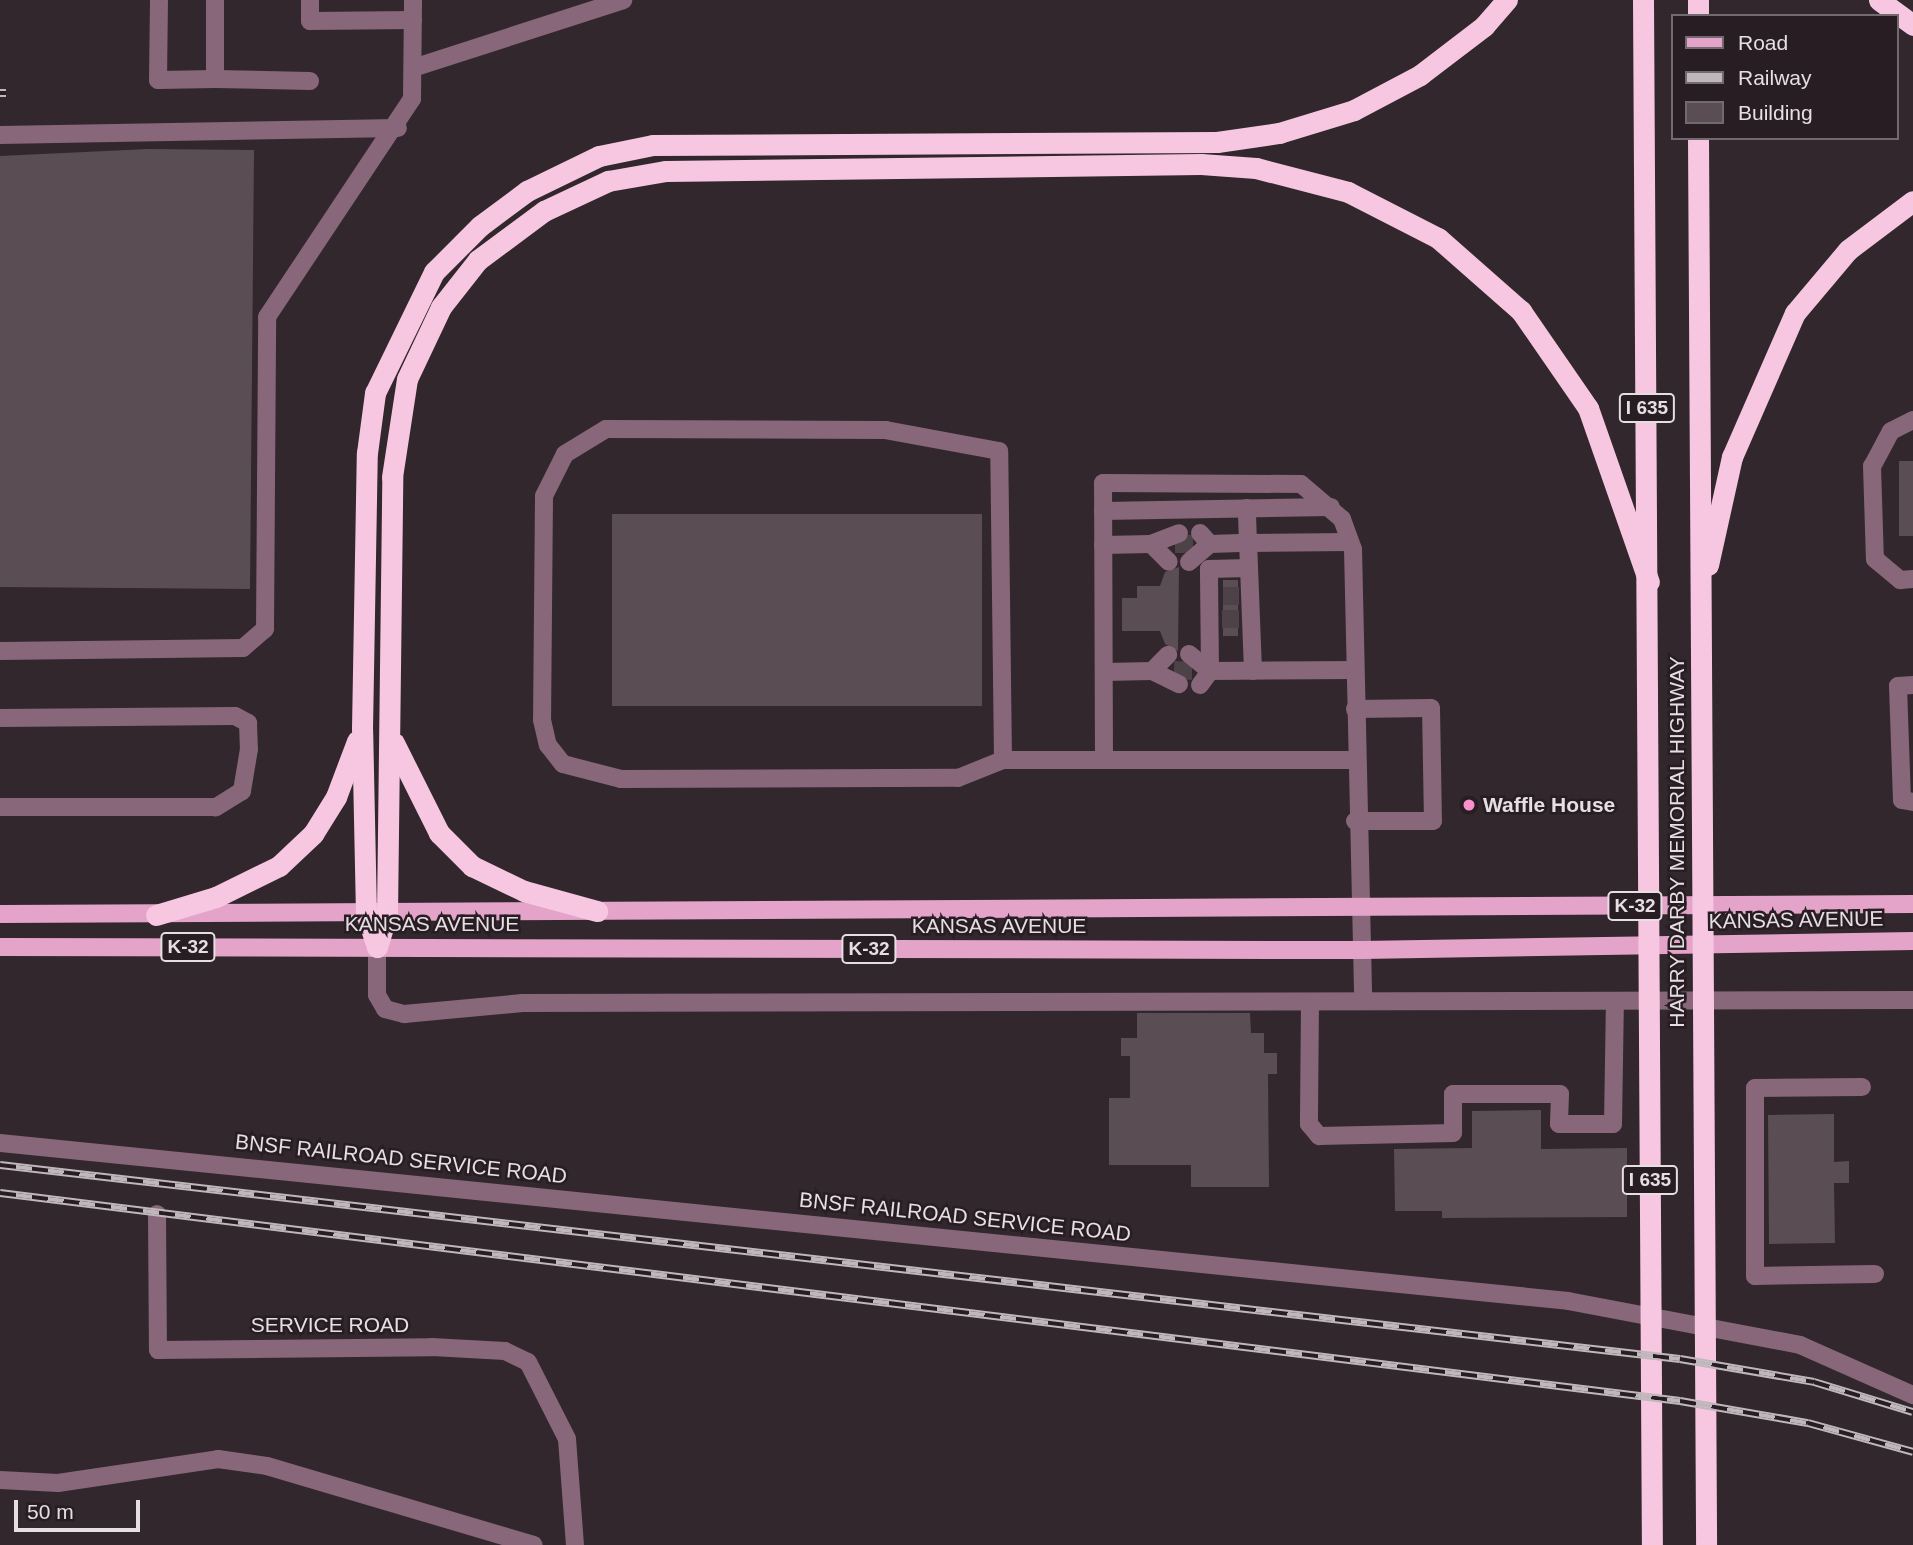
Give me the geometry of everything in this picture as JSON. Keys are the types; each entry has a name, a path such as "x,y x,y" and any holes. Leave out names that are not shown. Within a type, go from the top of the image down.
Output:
{"highway":[{"path":"377,914 362,729 367,453 375,393 434,272 527,191 599,156 653,145 1217,142 1279,133 1354,110 1420,75 1484,26 1507,0"},
{"name":"HARRY DARBY MEMORIAL HIGHWAY","path":"1643,0 1649,582 1652,1545"},
{"path":"1879,0 1898,14"},
{"name":"HARRY DARBY MEMORIAL HIGHWAY","path":"1698,140 1706,1545"},
{"path":"377,947 389,728 396,436 407,379 441,307 478,260 544,211 608,181 666,171 1201,164 1256,168 1348,192 1438,239 1521,311 1588,408 1649,582"},
{"path":"1700,601 1732,457 1795,313 1848,250 1913,201"},
{"path":"389,728 405,777 439,833 472,866 524,891 597,911"},
{"path":"156,915 216,897 279,866 313,834 337,797 362,729"}],"main road":[{"name":"KANSAS AVENUE","path":"0,914 1913,904"},
{"name":"KANSAS AVENUE","path":"0,947 1362,950 1913,941"}],"street":[{"path":"159,0 158,80 310,81"},
{"path":"215,0 215,79"},
{"path":"310,0 310,21 413,20"},
{"path":"0,651 243,648 265,629 267,317 398,128 412,99 412,0"},
{"path":"413,68 623,0"},
{"path":"0,135 398,128"},
{"path":"1913,420 1891,432 1872,466 1875,559 1900,580 1913,579"},
{"path":"1003,760 999,451 886,430 606,429 565,454 544,496 542,720 548,746 563,764 621,779 944,778 1003,760 1354,760"},
{"path":"1104,760 1103,483 1301,484 1331,507 1350,541 1357,908 1362,950 1363,1001"},
{"path":"1103,511 1331,507"},
{"path":"1247,508 1249,568 1230,596 1230,619 1253,671"},
{"path":"1103,545 1151,544 1177,538"},
{"path":"1189,562 1202,540 1248,543 1350,541"},
{"path":"1151,544 1168,562"},
{"path":"1249,568 1209,569 1230,596 1230,619 1199,670 1354,670"},
{"path":"1104,672 1174,670 1152,671"},
{"path":"1913,685 1898,686 1906,745 1907,785 1902,800 1913,802"},
{"path":"1355,709 1431,708 1433,821 1355,821"},
{"path":"0,718 235,716 248,723 249,749 242,791 216,807 0,807"},
{"path":"377,947 377,995 385,1009 404,1014 522,1003 1913,1000"},
{"path":"1310,1002 1308,1124 1319,1136 1453,1133 1453,1094 1560,1094 1559,1124 1613,1124 1615,1001"},
{"path":"1862,1087 1755,1088 1755,1276 1875,1274"},
{"name":"BNSF RAILROAD SERVICE ROAD","path":"0,1143 1568,1301 1800,1345 1913,1395"},
{"name":"SERVICE ROAD","path":"157,1214 158,1350 432,1347 505,1351 528,1362 566,1439 573,1545"},
{"path":"0,1480 58,1483 218,1459 267,1466 534,1545"}],"building":[{"path":"148,149 254,150 250,589 0,587 0,156"},
{"path":"1899,461 1913,461 1913,536 1899,536"},
{"path":"612,514 982,514 982,706 612,706"},
{"path":"1179,567 1178,651 1165,644 1160,631 1122,631 1122,598 1137,598 1137,586 1160,586 1165,572"},
{"path":"1223,580 1238,580 1238,636 1223,636"},
{"path":"1137,1013 1250,1013 1251,1033 1264,1033 1264,1053 1277,1053 1277,1074 1268,1074 1269,1187 1191,1187 1191,1165 1109,1165 1109,1098 1130,1098 1130,1056 1121,1056 1121,1038 1137,1038"},
{"path":"1541,1110 1541,1149 1627,1148 1627,1217 1442,1218 1442,1211 1395,1211 1394,1149 1472,1148 1472,1111"},
{"path":"1834,1114 1834,1162 1849,1161 1849,1183 1834,1183 1835,1243 1769,1244 1768,1115"}],"tunnel":[{"path":"1175,544 1196,544"},
{"path":"1223,596 1239,596"},
{"path":"1222,619 1239,619"},
{"path":"1174,670 1195,671"}],"railway":[{"path":"0,93 6,93"},
{"path":"0,1165 1680,1359 1814,1382 1913,1412"},
{"path":"0,1193 1680,1401 1808,1423 1913,1452"}],"place":[{"name":"Waffle House","path":"1469,805"}]}
